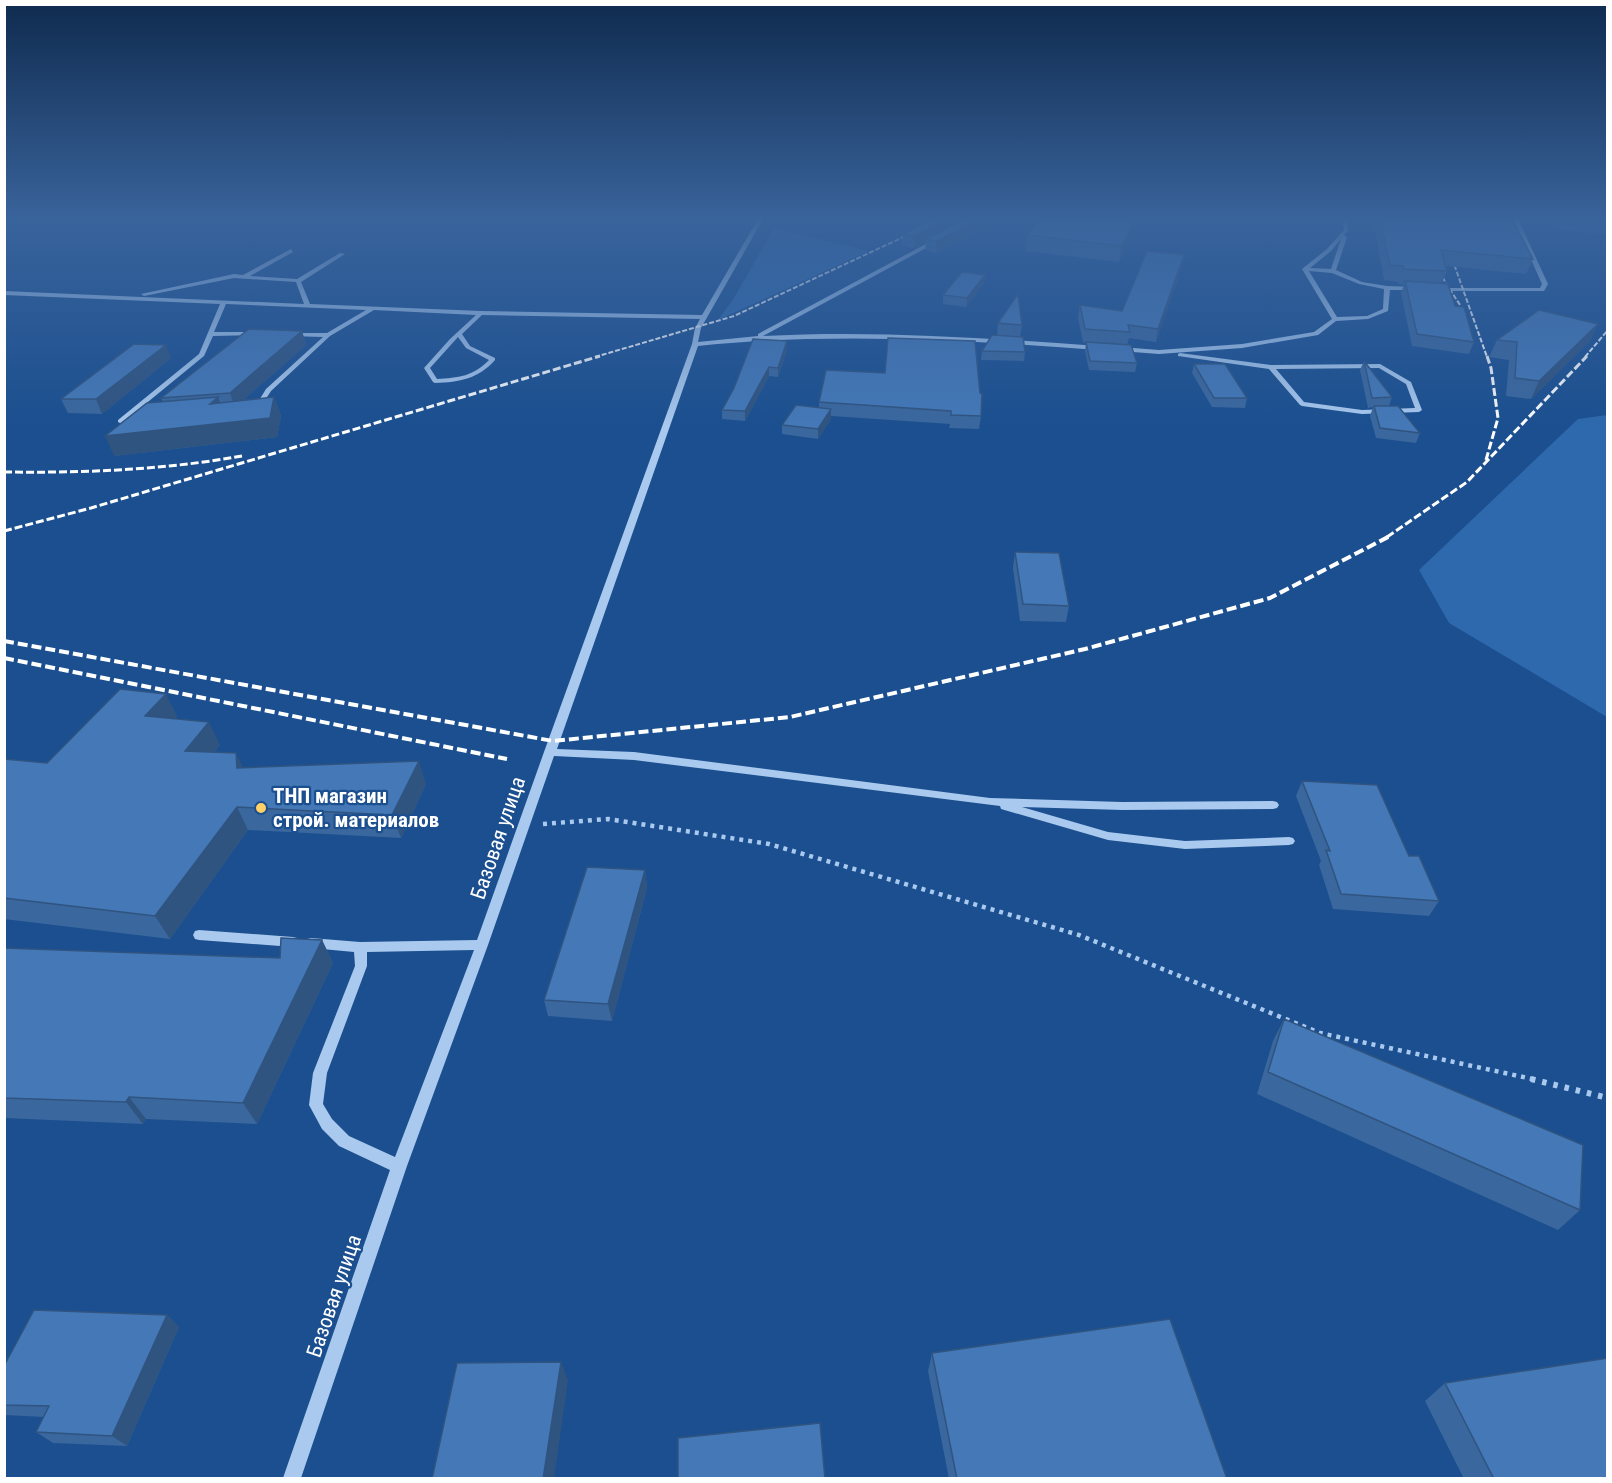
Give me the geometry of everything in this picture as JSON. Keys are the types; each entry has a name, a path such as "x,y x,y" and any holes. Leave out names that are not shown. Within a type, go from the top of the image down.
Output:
{"street":[{"path":"125,298 174,288"},
{"path":"301,288 307,305"},
{"name":"Базовая улица","path":"292,1479 399,1166 482,945 703,317 720,288"},
{"path":"758,336 848,288"},
{"path":"1317,288 1335,319"},
{"path":"1159,352 1242,345 1316,334 1335,319 1362,319 1380,314 1386,310 1387,288"},
{"path":"1390,288 1420,290"},
{"path":"1430,290 1463,292 1543,288"},
{"path":"4,293 481,313 703,317"},
{"path":"142,420 120,421 202,355 224,302"},
{"path":"244,411 256,410 268,390 328,335 374,308"},
{"path":"459,334 468,347 493,359 484,369 465,380 435,381 427,368 459,334 481,313"},
{"path":"695,344 758,336 832,333 950,337 1101,348"},
{"path":"210,334 269,334"},
{"path":"281,334 328,335"},
{"path":"1113,349 1159,352 1271,367 1380,366 1409,383 1419,410 1362,412 1302,404 1271,367"},
{"path":"549,752 634,756 990,802 1122,806 1273,805"},
{"path":"990,802 1108,836 1185,846 1289,841"},
{"path":"199,935 360,947 482,945"},
{"path":"360,947 361,966 320,1073 316,1105 327,1125 344,1141 399,1166"}],"path":[{"path":"524,825 608,819 769,844 1078,935 1320,1033 1577,1089 1608,1098"}],"shaded area":[{"path":"740,288 788,288 718,320"},
{"path":"1608,415 1607,717 1449,623 1419,570 1578,419"}],"building":[{"path":"949,288 975,288 967,298 943,295"},
{"path":"1131,288 1172,288 1158,329 1128,325 1130,332 1085,329 1080,305 1122,311"},
{"path":"1407,288 1449,288 1455,306 1464,307 1474,342 1417,334"},
{"path":"1018,294 1022,325 998,323"},
{"path":"1539,310 1598,324 1539,381 1515,378 1517,342 1497,340"},
{"path":"249,329 302,331 230,393 161,398"},
{"path":"992,335 1023,337 1025,352 982,351"},
{"path":"888,338 975,341 980,393 982,394 981,416 951,415 951,411 819,402 826,370 885,373"},
{"path":"753,339 787,341 778,368 769,367 745,411 722,410 734,388"},
{"path":"1086,342 1131,345 1137,363 1090,361"},
{"path":"134,344 166,345 96,399 61,399"},
{"path":"1364,361 1392,397 1372,398"},
{"path":"1194,364 1225,364 1247,398 1214,398"},
{"path":"218,397 210,404 274,397 270,418 105,436 147,403"},
{"path":"796,405 831,409 818,429 782,425"},
{"path":"1374,406 1398,406 1420,433 1380,428"},
{"path":"1015,552 1059,553 1069,606 1023,604"},
{"path":"120,689 166,694 145,716 209,722 185,751 236,753 237,768 419,761 392,815 237,807 155,916 4,898 4,759 47,763"},
{"path":"1302,781 1377,785 1409,856 1419,856 1439,901 1341,894 1326,850 1330,851"},
{"path":"587,867 645,870 608,1004 544,1000"},
{"path":"281,938 322,940 243,1103 129,1097 126,1102 4,1098 4,948 280,958"},
{"path":"1284,1019 1583,1145 1580,1210 1268,1072"},
{"path":"34,1310 167,1315 112,1436 36,1432 49,1406 4,1405 4,1366"},
{"path":"1170,1319 1227,1479 957,1479 932,1353"},
{"path":"1608,1358 1608,1479 1494,1479 1445,1383"},
{"path":"561,1362 543,1479 432,1479 457,1363"},
{"path":"820,1423 825,1479 678,1479 678,1438"}],"railway":[{"path":"595,357 734,316 794,288"},
{"path":"1449,288 1464,311"},
{"path":"1463,288 1487,357"},
{"path":"1585,357 1608,330"},
{"path":"4,531 91,508 600,356"},
{"path":"1486,460 1498,418 1491,368 1487,356"},
{"path":"1387,537 1467,482 1587,356"},
{"path":"4,472 123,470 183,465 242,456"},
{"path":"4,641 553,741 790,717 1085,649 1270,598 1390,536"},
{"path":"4,658 507,759"}],"place":[{"name":"ТНП магазин строй. материалов","path":"261,808"}]}
